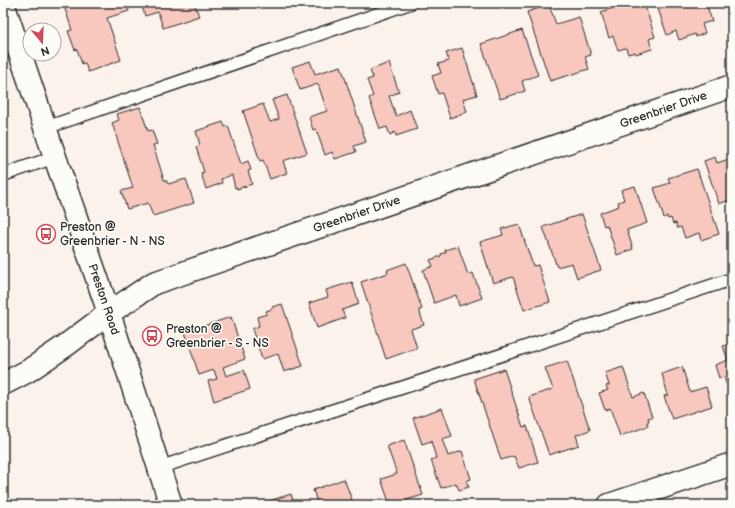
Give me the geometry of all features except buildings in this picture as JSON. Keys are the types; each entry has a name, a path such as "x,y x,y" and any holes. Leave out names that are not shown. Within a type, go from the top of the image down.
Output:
{"street":[{"name":"Preston Road","path":"3,3 54,157 109,313 171,505"},
{"name":"Greenbrier Drive","path":"3,384 28,371 154,283 732,86"},
{"path":"610,505 732,464"}],"lane":[{"path":"45,128 410,3"},
{"path":"3,175 54,157"},
{"path":"158,468 732,279"}],"place":[{"name":"Preston @ Greenbrier - N - NS","path":"46,234"},
{"name":"Preston @ Greenbrier - S - NS","path":"152,336"}]}
